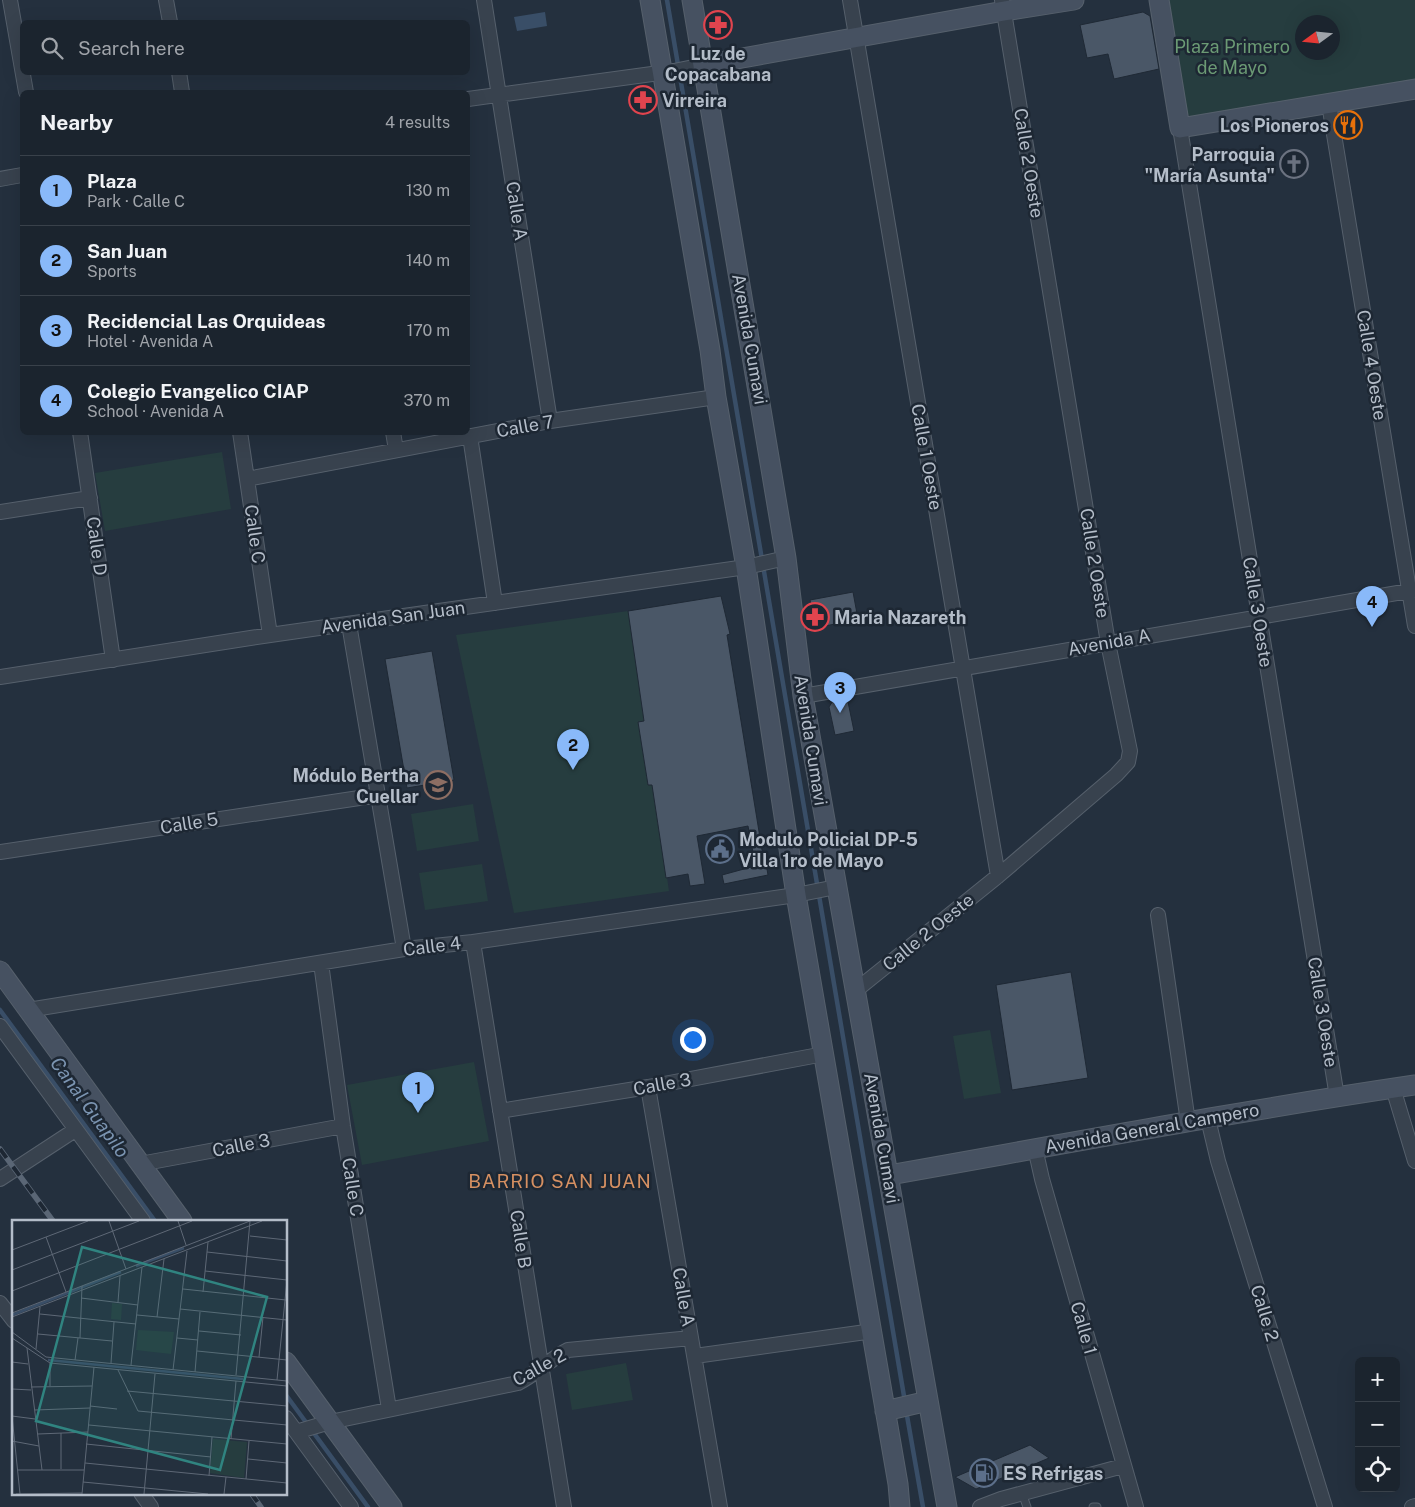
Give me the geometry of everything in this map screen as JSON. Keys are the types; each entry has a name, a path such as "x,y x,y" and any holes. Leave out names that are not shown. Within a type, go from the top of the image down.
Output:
{"main road":[{"path":"650,0 668,72 716,397 751,566 802,894 824,1054 873,1331 889,1410 900,1507"},
{"name":"Avenida Cumavi","path":"692,0 700,65 782,559 830,889 855,991 889,1174 922,1403 948,1507"},
{"path":"700,65 856,37 1003,5 1074,0"},
{"path":"1159,0 1180,128 1415,90"},
{"path":"0,971 181,1220"},
{"name":"Avenida General Campero","path":"889,1174 1336,1096 1415,1085"},
{"path":"288,1365 327,1423 392,1507"},
{"path":"889,1410 922,1403"}],"street":[{"path":"10,0 20,58"},
{"path":"166,0 170,20"},
{"name":"Calle A","path":"484,0 550,421"},
{"name":"Calle 1 Oeste","path":"850,0 998,876"},
{"name":"Calle 2 Oeste","path":"855,991 998,876 1116,775 1128,762 1130,751 1108,642 1003,5"},
{"path":"470,99 668,72 700,65"},
{"path":"23,75 26,90"},
{"path":"179,75 182,90"},
{"name":"Calle 4 Oeste","path":"1329,104 1412,591 1415,626"},
{"name":"Calle 3 Oeste","path":"1180,128 1336,1096"},
{"path":"0,179 20,175"},
{"name":"Calle 7","path":"248,479 550,421 716,397"},
{"name":"Calle D","path":"80,435 113,660"},
{"name":"Calle C","path":"241,435 270,635"},
{"path":"394,435 396,450"},
{"path":"470,436 495,603"},
{"path":"0,512 90,498"},
{"name":"Avenida San Juan","path":"0,677 270,635 751,566 782,559"},
{"name":"Avenida A","path":"803,696 962,667 1412,591"},
{"path":"348,624 404,949"},
{"name":"Calle 5","path":"0,852 378,795"},
{"name":"Calle 4","path":"28,1010 404,949 473,942 830,889"},
{"path":"1158,915 1188,1122"},
{"name":"Calle B","path":"473,942 564,1507"},
{"name":"Calle C","path":"321,963 343,1126 389,1409"},
{"path":"0,1026 142,1220"},
{"name":"Calle 3","path":"500,1111 648,1087 824,1054"},
{"name":"Calle A","path":"648,1087 720,1507"},
{"path":"1393,1088 1415,1161"},
{"name":"Calle 2","path":"1208,1119 1218,1161 1325,1507"},
{"name":"Calle 3","path":"140,1164 343,1126"},
{"path":"0,1179 75,1130"},
{"name":"Calle 1","path":"1035,1148 1042,1179 1136,1507"},
{"path":"0,1302 12,1318"},
{"path":"695,1356 873,1331"},
{"name":"Calle 2","path":"300,1431 389,1409 518,1383 568,1350 691,1338"},
{"path":"288,1420 300,1431 351,1507"},
{"path":"980,1507 1022,1493 1123,1466"},
{"path":"142,1494 151,1507"}],"lane":[{"path":"1022,1493 1027,1507"}],"green space":[{"name":"Plaza Primero de Mayo","path":"1165,0 1415,0 1415,81 1191,117 1183,110"},
{"path":"222,452 231,509 105,531 95,473"},
{"path":"628,611 669,891 514,913 456,635"},
{"path":"473,804 479,841 417,851 411,814"},
{"path":"482,864 488,901 425,910 419,873"},
{"path":"990,1030 1001,1093 964,1099 953,1036"},
{"path":"474,1062 489,1141 362,1165 347,1085"},
{"path":"626,1363 633,1400 572,1410 566,1374"}],"water":[{"path":"545,12 547,26 517,31 514,17"}],"building":[{"path":"1143,12 1150,16 1159,69 1114,79 1108,54 1087,58 1080,25"},
{"path":"853,592 858,619 816,628 810,600"},
{"path":"721,596 730,634 727,635 763,856 754,858 748,826 697,836 705,884 690,886 688,874 666,878 652,785 648,785 638,722 644,721 628,611"},
{"path":"432,651 454,780 407,788 385,659"},
{"path":"847,697 854,731 835,735 829,707 834,699"},
{"path":"766,863 768,875 724,884 722,875"},
{"path":"1071,972 1088,1078 1012,1090 996,985"},
{"path":"1030,1445 1049,1458 976,1489 955,1477"}],"waterway":[{"path":"667,0 905,1402"},
{"name":"Canal Guapilo","path":"0,1010 154,1220"},
{"name":"Canal Guapilo","path":"288,1398 368,1507"},
{"path":"906,1410 923,1507"}],"railway":[{"path":"0,1149 52,1220"},
{"path":"252,1494 261,1507"}],"place":[{"name":"Luz de Copacabana","path":"718,25"},
{"name":"Virreira","path":"643,100"},
{"name":"Los Pioneros","path":"1348,125"},
{"name":"Parroquia \"María Asunta\"","path":"1294,164"},
{"name":"Maria Nazareth","path":"815,617"},
{"name":"Colegio Evangelico CIAP","path":"1372,627"},
{"name":"Recidencial Las Orquideas","path":"840,713"},
{"name":"San Juan","path":"573,770"},
{"name":"Módulo Bertha Cuellar","path":"438,785"},
{"name":"Modulo Policial DP-5 Villa 1ro de Mayo","path":"720,849"},
{"name":"Plaza","path":"418,1113"},
{"name":"ES Refrigas","path":"984,1473"}],"district":[{"name":"BARRIO SAN JUAN","path":"560,1181"}]}
